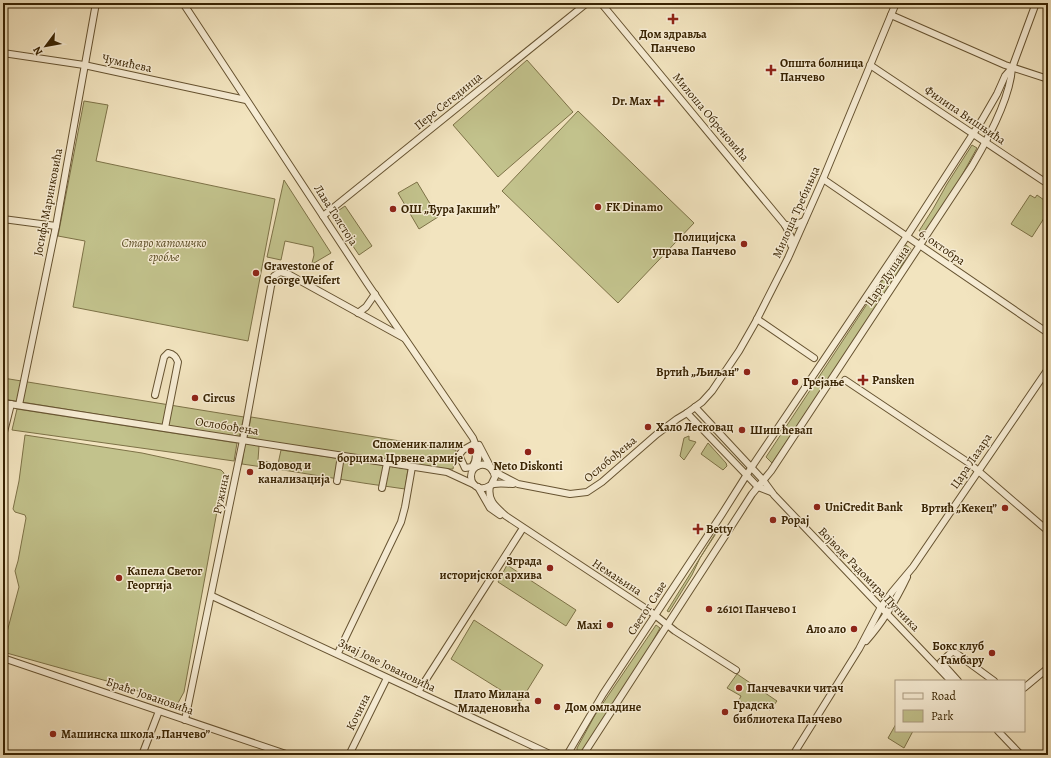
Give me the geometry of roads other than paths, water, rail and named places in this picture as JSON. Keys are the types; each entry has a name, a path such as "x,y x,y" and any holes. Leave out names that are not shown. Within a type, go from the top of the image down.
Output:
{"street":[{"name":"Јосифа Маринковића","path":"19,405 56,226 96,3"},
{"name":"Лава Толстоја","path":"183,3 404,338 470,442 479,453 476,467"},
{"name":"Пере Сегединца","path":"323,216 587,3"},
{"name":"Милоша Обреновића","path":"601,3 785,225 791,238 790,250"},
{"name":"Милоша Требињца","path":"687,413 712,391 757,319 823,179 896,3"},
{"name":"Цара Душана","path":"758,487 771,471 972,166 986,142 1006,94 1011,78 1012,68 1036,3"},
{"path":"891,15 1012,68 1048,79"},
{"name":"Чумићева","path":"3,53 84,65 246,100"},
{"name":"Филипа Вишњића","path":"870,65 1048,184"},
{"name":"Цара Душана","path":"747,475 908,236 974,134 990,108 1005,76 1012,68"},
{"name":"6. октобра","path":"823,179 1048,333"},
{"path":"3,219 56,226"},
{"path":"785,225 795,225 804,221"},
{"name":"Ружина","path":"185,720 212,596 243,440 271,286 276,273 281,271 288,274 358,313"},
{"path":"375,294 366,308 358,313 404,338"},
{"path":"757,319 814,358"},
{"path":"155,395 164,357 168,353 171,353 175,356 178,362 165,428"},
{"name":"Цара Лазара","path":"859,649 881,607 913,567 1048,368"},
{"path":"845,380 979,470 1048,531"},
{"name":"Ослобођења","path":"3,403 447,472 476,486"},
{"path":"3,436 12,404"},
{"name":"Војводе Радомира Путника","path":"695,407 763,480 771,492 950,680"},
{"name":"Ослобођења","path":"492,469 518,484 570,494 586,492 602,482 676,419 687,413"},
{"name":"Војводе Радомира Путника","path":"687,413 758,487 771,492"},
{"name":"Лава Толстоја","path":"470,442 481,448 492,469"},
{"path":"337,481 341,456"},
{"path":"382,488 386,463"},
{"path":"485,465 492,469 494,479 488,493 491,502 506,516 497,514 490,508 476,486 471,475 476,467 485,465"},
{"path":"338,653 401,522 412,467"},
{"name":"Ослобођења","path":"447,472 476,467"},
{"name":"Светог Саве","path":"567,755 603,694 747,475"},
{"path":"476,486 483,488 500,484 518,484"},
{"path":"583,755 737,516 758,487"},
{"name":"Немањина","path":"506,516 736,670"},
{"path":"418,692 523,528"},
{"name":"Цара Лазара","path":"859,649 878,627 913,567"},
{"name":"Змај Јове Јовановића","path":"212,596 338,653 387,678 552,755"},
{"path":"794,755 859,649"},
{"path":"957,680 941,662 953,651 993,680"},
{"name":"Браће Јовановића","path":"3,658 289,755"},
{"path":"1025,687 1048,668"},
{"name":"Кочина","path":"349,755 387,678"},
{"path":"142,755 159,711"},
{"path":"999,732 1021,755"}],"place":[{"name":"Дом здравља Панчево","path":"673,19"},
{"name":"Општа болница Панчево","path":"771,70"},
{"name":"Dr. Max","path":"659,101"},
{"name":"FK Dinamo","path":"598,207"},
{"name":"ОШ „Ђура Јакшић”","path":"393,209"},
{"name":"Полицијска управа Панчево","path":"744,244"},
{"name":"Gravestone of George Weifert","path":"256,273"},
{"name":"Вртић „Љиљан”","path":"747,372"},
{"name":"Pansken","path":"863,380"},
{"name":"Грејање","path":"795,382"},
{"name":"Circus","path":"195,398"},
{"name":"Хало Лесковац","path":"648,427"},
{"name":"Шиш ћевап","path":"742,430"},
{"name":"Споменик палим борцима Црвене армије","path":"471,451"},
{"name":"Neto Diskonti","path":"528,452"},
{"name":"Водовод и канализација","path":"250,472"},
{"name":"UniCredit Bank","path":"817,507"},
{"name":"Вртић „Кекец”","path":"1005,508"},
{"name":"Popaj","path":"773,520"},
{"name":"Betty","path":"698,529"},
{"name":"Зграда историјског архива","path":"550,568"},
{"name":"Капела Светог Георгија","path":"119,578"},
{"name":"26101 Панчево 1","path":"709,609"},
{"name":"Maxi","path":"610,625"},
{"name":"Ало ало","path":"854,629"},
{"name":"Бокс клуб Гамбару","path":"992,653"},
{"name":"Панчевачки читач","path":"739,688"},
{"name":"Плато Милана Младеновића","path":"538,701"},
{"name":"Дом омладине","path":"557,707"},
{"name":"Градска библиотека Панчево","path":"725,712"},
{"name":"Машинска школа „Панчево”","path":"53,734"}],"park label":[{"name":"Старо католичко гробље","path":"164,250"}]}
